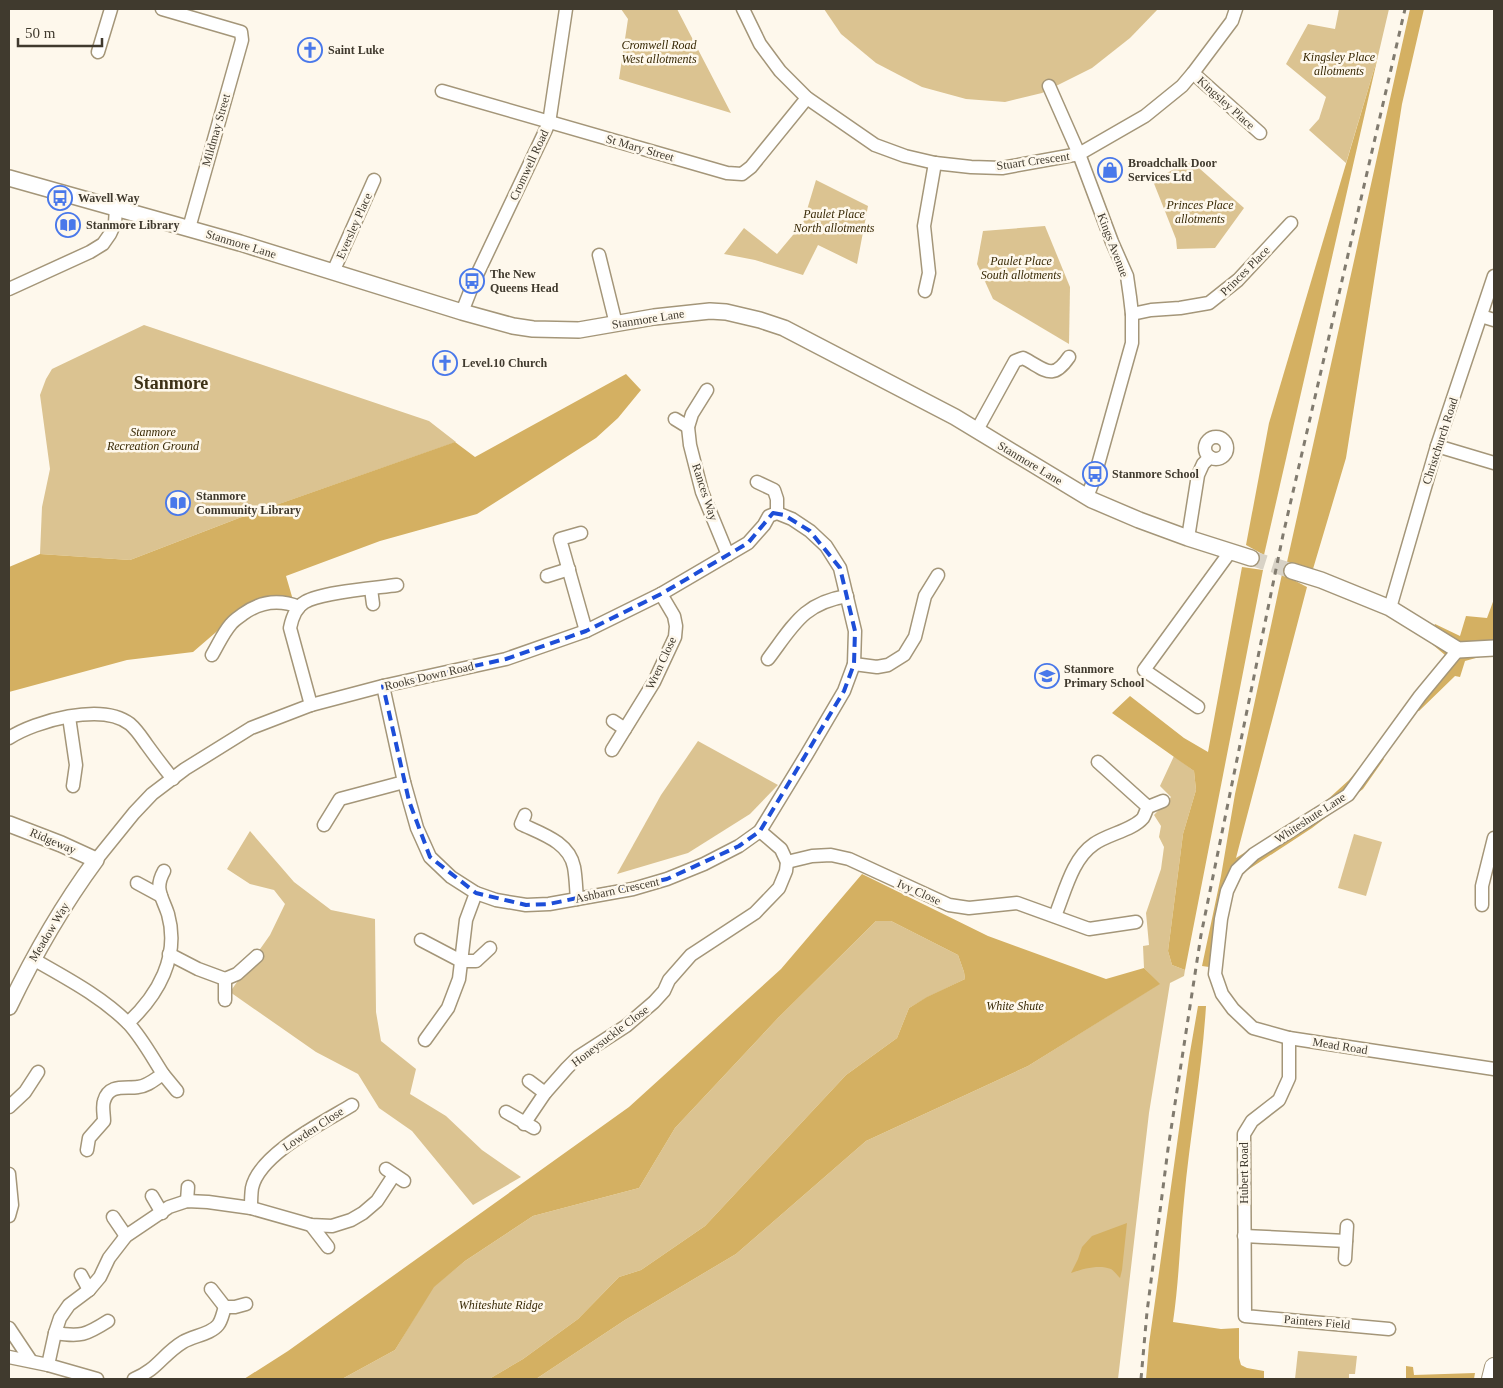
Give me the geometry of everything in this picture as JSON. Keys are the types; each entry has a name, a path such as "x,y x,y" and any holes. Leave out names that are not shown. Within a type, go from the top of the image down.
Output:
{"main road":[{"path":"1491,1379 1494,1367"}],"street":[{"path":"98,52 111,9"},
{"name":"Mildmay Street","path":"162,9 241,32 242,40 189,228"},
{"name":"Cromwell Road","path":"462,312 475,279 549,123 566,9"},
{"name":"Stuart Crescent","path":"743,9 760,44 780,70 807,98 875,145 905,156 935,163 1002,168 1079,154 1145,116 1182,86 1232,21 1236,9"},
{"name":"Kingsley Place","path":"1193,73 1260,133"},
{"name":"Kings Avenue","path":"1049,86 1079,154 1112,242 1127,276 1132,314 1132,343 1094,479 1087,497"},
{"name":"St Mary Street","path":"442,91 549,123 728,172 742,174 751,167 807,98"},
{"path":"924,291 929,273 924,226 935,163"},
{"name":"Stanmore Lane","path":"9,178 189,228 513,326 533,329 579,330 710,311 726,312 760,320 792,332 955,417 1087,497 1139,520 1251,558"},
{"name":"Eversley Place","path":"333,272 374,180"},
{"path":"9,290 103,244 115,223 116,208"},
{"name":"Princes Place","path":"1132,314 1209,303 1218,298 1238,280 1291,223"},
{"path":"599,255 616,324"},
{"name":"Christchurch Road","path":"1390,608 1437,446 1494,276"},
{"path":"1480,316 1494,320"},
{"path":"977,430 1016,361 1023,358 1047,370 1055,371 1061,369 1069,357"},
{"path":"674,419 688,426 692,414 707,390"},
{"name":"Rances Way","path":"688,426 690,444 702,492 728,554"},
{"path":"1437,446 1494,463"},
{"path":"1188,538 1198,475 1203,464 1210,457"},
{"path":"757,482 774,490 777,499 777,513"},
{"name":"Rooks Down Road","path":"96,860 152,794 224,744 251,728 310,705 384,686 506,659 586,632 661,594 748,543 764,525 769,516 777,513"},
{"name":"Ashbarn Crescent","path":"384,686 404,782 417,828 430,857 451,877 476,893 496,900 526,905 549,904 633,889 667,879 704,864 739,846 760,831 844,691 854,664 854,631 840,568 826,546 810,531 792,519 777,513"},
{"path":"581,533 560,539 586,632"},
{"path":"1198,707 1144,670 1230,552"},
{"path":"547,576 568,569"},
{"path":"1292,570 1390,608 1458,650 1494,648"},
{"path":"854,664 877,667 888,665 904,655 915,637 925,596 938,575"},
{"path":"310,705 290,628 291,620 299,607 304,602 321,596 397,585"},
{"path":"371,589 373,604"},
{"name":"Wren Close","path":"612,750 654,682 675,637 676,626 674,616 661,594"},
{"path":"768,659 802,616 816,604 831,598 847,596"},
{"path":"212,655 231,623 252,607 264,603 285,602 299,607"},
{"name":"Whiteshute Lane","path":"1215,974 1221,919 1227,891 1237,870 1254,854 1348,795 1420,696 1458,650"},
{"path":"9,738 26,728 69,717 98,714 111,716 129,723 173,779"},
{"path":"69,717 76,765 73,786"},
{"path":"613,721 624,729"},
{"path":"1098,762 1148,807"},
{"path":"324,825 340,799 404,782"},
{"path":"1055,916 1078,861 1086,851 1094,844 1134,825 1142,818 1148,807 1163,801"},
{"path":"525,815 521,824 559,843 569,854 574,866 577,899"},
{"name":"Ridgeway","path":"9,824 96,860"},
{"path":"760,831 781,850 787,862"},
{"path":"1482,905 1482,886 1494,838"},
{"name":"Ivy Close","path":"787,862 812,856 831,855 849,859 949,905 969,908 1017,903 1089,929 1136,922"},
{"name":"Meadow Way","path":"9,1007 33,958 74,891 96,860"},
{"name":"Honeysuckle Close","path":"506,1112 529,1126 545,1093 566,1068 578,1057 626,1026 654,1002 664,991 669,980 691,955 755,913 769,900 779,888 786,871 787,862"},
{"path":"128,1023 158,988 167,966 171,933 168,914 161,896 159,880 164,871"},
{"path":"137,883 161,896"},
{"path":"425,1040 448,1008 460,979 466,920 476,893"},
{"path":"421,940 461,960 476,960 490,948"},
{"path":"169,954 211,975 225,979 237,974 257,956"},
{"path":"33,958 80,985 128,1023 144,1043 163,1074 178,1091"},
{"name":"Mead Road","path":"1215,974 1222,994 1233,1009 1253,1028 1290,1038 1494,1069"},
{"path":"225,979 225,1000"},
{"name":"Hubert Road","path":"1245,1316 1244,1134 1252,1121 1279,1100 1289,1078 1290,1038"},
{"path":"9,1107 25,1092 38,1072"},
{"path":"87,1150 89,1138 104,1121 103,1102 109,1094 116,1088 127,1086 137,1088 149,1084 163,1074"},
{"path":"529,1081 545,1093"},
{"name":"Lowden Close","path":"251,1208 252,1187 262,1170 275,1154 307,1131 352,1104"},
{"path":"9,1174 12,1204 9,1216"},
{"path":"48,1365 60,1318 69,1305 89,1290 100,1277 116,1246 126,1236 169,1207 187,1201 208,1202 251,1208 311,1225 332,1226 351,1220 377,1201 394,1175"},
{"path":"187,1201 188,1187"},
{"path":"152,1196 162,1213"},
{"path":"113,1217 126,1236"},
{"path":"311,1225 328,1247"},
{"path":"1346,1259 1347,1226"},
{"path":"1244,1236 1346,1241"},
{"path":"80,1275 89,1290"},
{"path":"211,1289 226,1306 235,1307 246,1304"},
{"path":"134,1379 156,1367 167,1353 184,1341 212,1330 218,1325 226,1306"},
{"name":"Painters Field","path":"1245,1316 1389,1329"},
{"path":"55,1333 74,1336 90,1333 108,1321"},
{"path":"9,1328 31,1361"},
{"path":"9,1357 48,1365 97,1379"}],"highlighted area":[{"path":"773,513 784,515 810,531 840,568 855,631 854,664 844,691 760,831 739,846 667,879 549,904 526,905 476,893 430,857 409,801 383,686 506,659 586,631 661,594 748,543"}],"green space":[{"name":"Cromwell Road West allotments","path":"621,9 677,9 731,113 619,79 628,19"},
{"path":"824,9 1158,9 1130,38 1092,68 1042,93 1005,102 966,99 922,87 876,63 841,34"},
{"name":"Kingsley Place allotments","path":"1339,9 1389,9 1378,56 1346,163 1309,130 1319,119 1326,97 1286,64 1308,24 1335,29"},
{"path":"1410,9 1424,9 1402,104 1346,458 1313,569 1287,562"},
{"path":"1378,56 1264,555 1246,545 1269,423"},
{"name":"Princes Place allotments","path":"1190,160 1244,208 1215,248 1177,249 1176,239 1153,181"},
{"name":"Paulet Place North allotments","path":"816,180 868,206 857,264 818,245 803,275 755,260 724,254 744,228 777,254 803,223"},
{"name":"Paulet Place South allotments","path":"1045,226 1070,287 1069,344 993,299 977,264 983,231"},
{"name":"Stanmore Recreation Ground","path":"144,325 429,421 456,442 239,518 130,560 40,554 42,507 50,469 40,395 46,379 52,369"},
{"path":"626,374 641,390 618,418 596,438 477,514 380,541 286,576 293,600 270,599 222,627 193,652 127,660 9,692 9,567 40,554 130,560 239,518 455,442 475,457"},
{"path":"1242,567 1263,570 1185,970 1172,965 1168,951 1183,834 1196,790 1194,771 1112,713 1130,696 1184,738 1208,752"},
{"path":"1282,574 1307,587 1236,858 1326,801 1349,780 1371,754 1384,759 1363,789 1312,828 1243,873 1232,893 1222,953 1209,967 1202,966 1221,876 1235,794"},
{"path":"1494,599 1494,653 1465,661 1460,677 1455,676 1419,711 1408,707 1445,655 1426,639 1435,624 1460,636 1466,616 1487,618"},
{"path":"698,741 778,785 750,814 688,853 617,874 661,795"},
{"path":"1174,756 1194,771 1196,790 1183,834 1168,951 1172,965 1185,970 1184,976 1170,983 1149,1113 1118,1379 536,1379 625,1320 736,1254 866,1141 1028,1066 1159,984 1144,968 1143,946 1149,945 1146,913 1161,869 1164,847 1159,837 1161,826 1154,815 1171,797 1160,786"},
{"path":"250,831 294,882 331,910 375,919 376,1012 381,1041 416,1069 410,1094 446,1116 482,1150 521,1177 473,1205 412,1131 379,1108 358,1074 316,1052 230,992 270,935 285,904 274,890 250,884 227,869"},
{"path":"1354,834 1382,842 1366,896 1338,888"},
{"name":"White Shute","path":"862,874 988,936 1106,979 1144,968 1160,984 1028,1066 866,1141 736,1254 625,1320 536,1379 489,1379 523,1359 578,1319 619,1277 641,1270 705,1226 846,1075 897,1038 909,1008 965,979 958,955 891,921 876,921 778,1018 675,1128 639,1188 533,1216 465,1261 434,1287 395,1350 342,1379 244,1379 288,1351 629,1107 781,969"},
{"name":"Whiteshute Ridge","path":"876,921 891,921 958,955 965,979 909,1008 897,1038 846,1075 705,1226 641,1270 619,1277 578,1319 523,1359 489,1379 342,1379 395,1350 433,1287 465,1261 533,1216 639,1188 675,1128 778,1018"},
{"path":"1198,1006 1206,1006 1173,1322 1221,1329 1239,1328 1239,1358 1241,1365 1264,1371 1264,1379 1146,1379 1149,1344"},
{"path":"1127,1223 1120,1278 1111,1269 1101,1267 1071,1273 1082,1247 1092,1236"},
{"path":"1298,1351 1357,1356 1355,1374 1349,1374 1349,1379 1295,1379"},
{"path":"1406,1366 1413,1367 1414,1375 1475,1373 1474,1379 1406,1379"}],"tunnel":[{"path":"1251,558 1292,571"}],"railway":[{"path":"1141,1379 1147,1312 1168,1149 1201,935 1283,535 1405,9"}],"place":[{"name":"Saint Luke","path":"310,50"},
{"name":"Broadchalk Door Services Ltd","path":"1110,170"},
{"name":"Wavell Way","path":"60,198"},
{"name":"Stanmore Library","path":"68,225"},
{"name":"The New Queens Head","path":"472,281"},
{"name":"Level.10 Church","path":"445,363"},
{"name":"Stanmore School","path":"1095,474"},
{"name":"Stanmore Community Library","path":"178,503"},
{"name":"Stanmore Primary School","path":"1047,676"}],"district":[{"name":"Stanmore","path":"171,383"}]}
